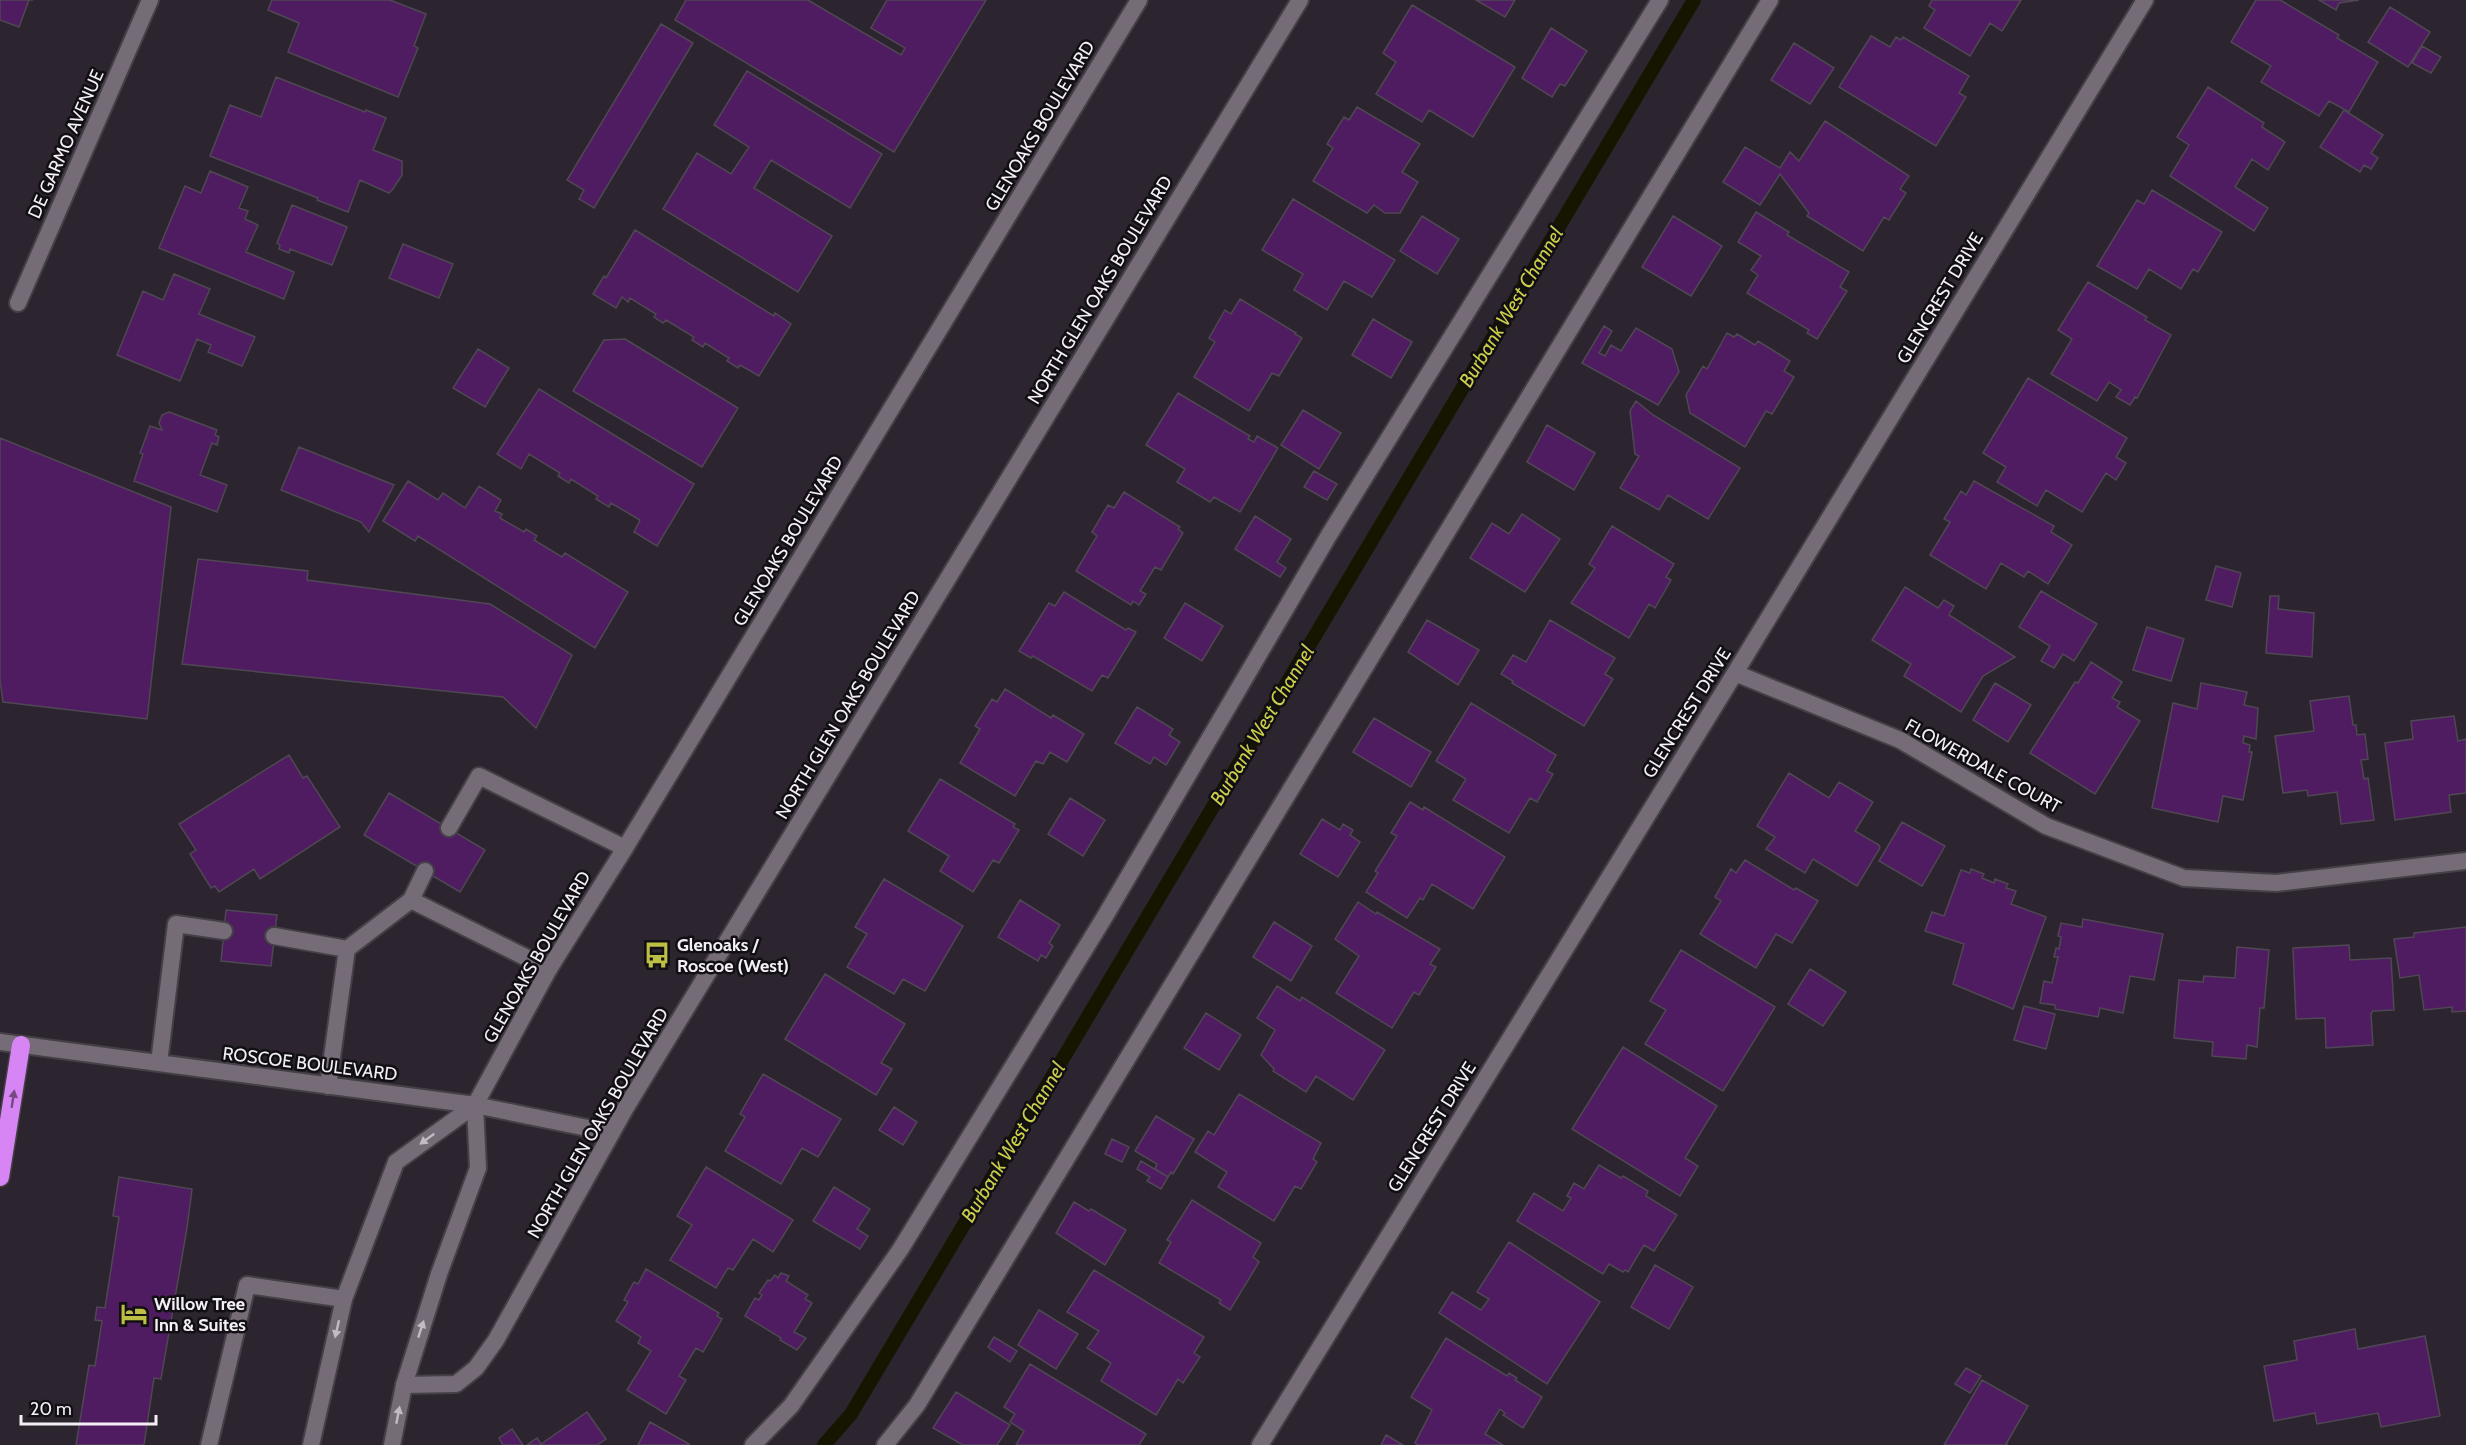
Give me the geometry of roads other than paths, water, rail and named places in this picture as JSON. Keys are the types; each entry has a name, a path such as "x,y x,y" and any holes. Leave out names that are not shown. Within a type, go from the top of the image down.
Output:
{"highway":[{"path":"0,1177 21,1045"}],"street":[{"name":"DE GARMO AVENUE","path":"18,303 150,0"},
{"name":"GLENOAKS BOULEVARD","path":"311,1445 344,1299 396,1162 475,1105 549,969 625,848 1140,0"},
{"name":"NORTH GLEN OAKS BOULEVARD","path":"404,1385 456,1384 476,1368 496,1340 625,1108 1300,0"},
{"path":"753,1445 791,1406 900,1250 1104,918 1329,535 1660,0"},
{"path":"885,1445 917,1405 1770,0"},
{"name":"GLENCREST DRIVE","path":"1260,1445 1735,673 2145,0"},
{"name":"FLOWERDALE COURT","path":"1735,673 1900,740 2046,826 2184,878 2276,882 2466,861"},
{"path":"449,828 479,776 625,848"},
{"path":"328,1086 346,949 411,900 425,871"},
{"path":"411,900 549,969"},
{"path":"159,1063 176,924 224,931"},
{"path":"274,936 346,949"},
{"name":"ROSCOE BOULEVARD","path":"0,1042 475,1105 612,1133"},
{"path":"392,1445 404,1385 439,1274 478,1168 475,1105"},
{"path":"209,1445 247,1285 344,1299"}],"waterway":[{"name":"Burbank West Channel","path":"824,1445 851,1414 1694,0"}],"place":[{"name":"Glenoaks / Roscoe (West)","path":"657,955"},
{"name":"Willow Tree Inn & Suites","path":"134,1314"}]}
